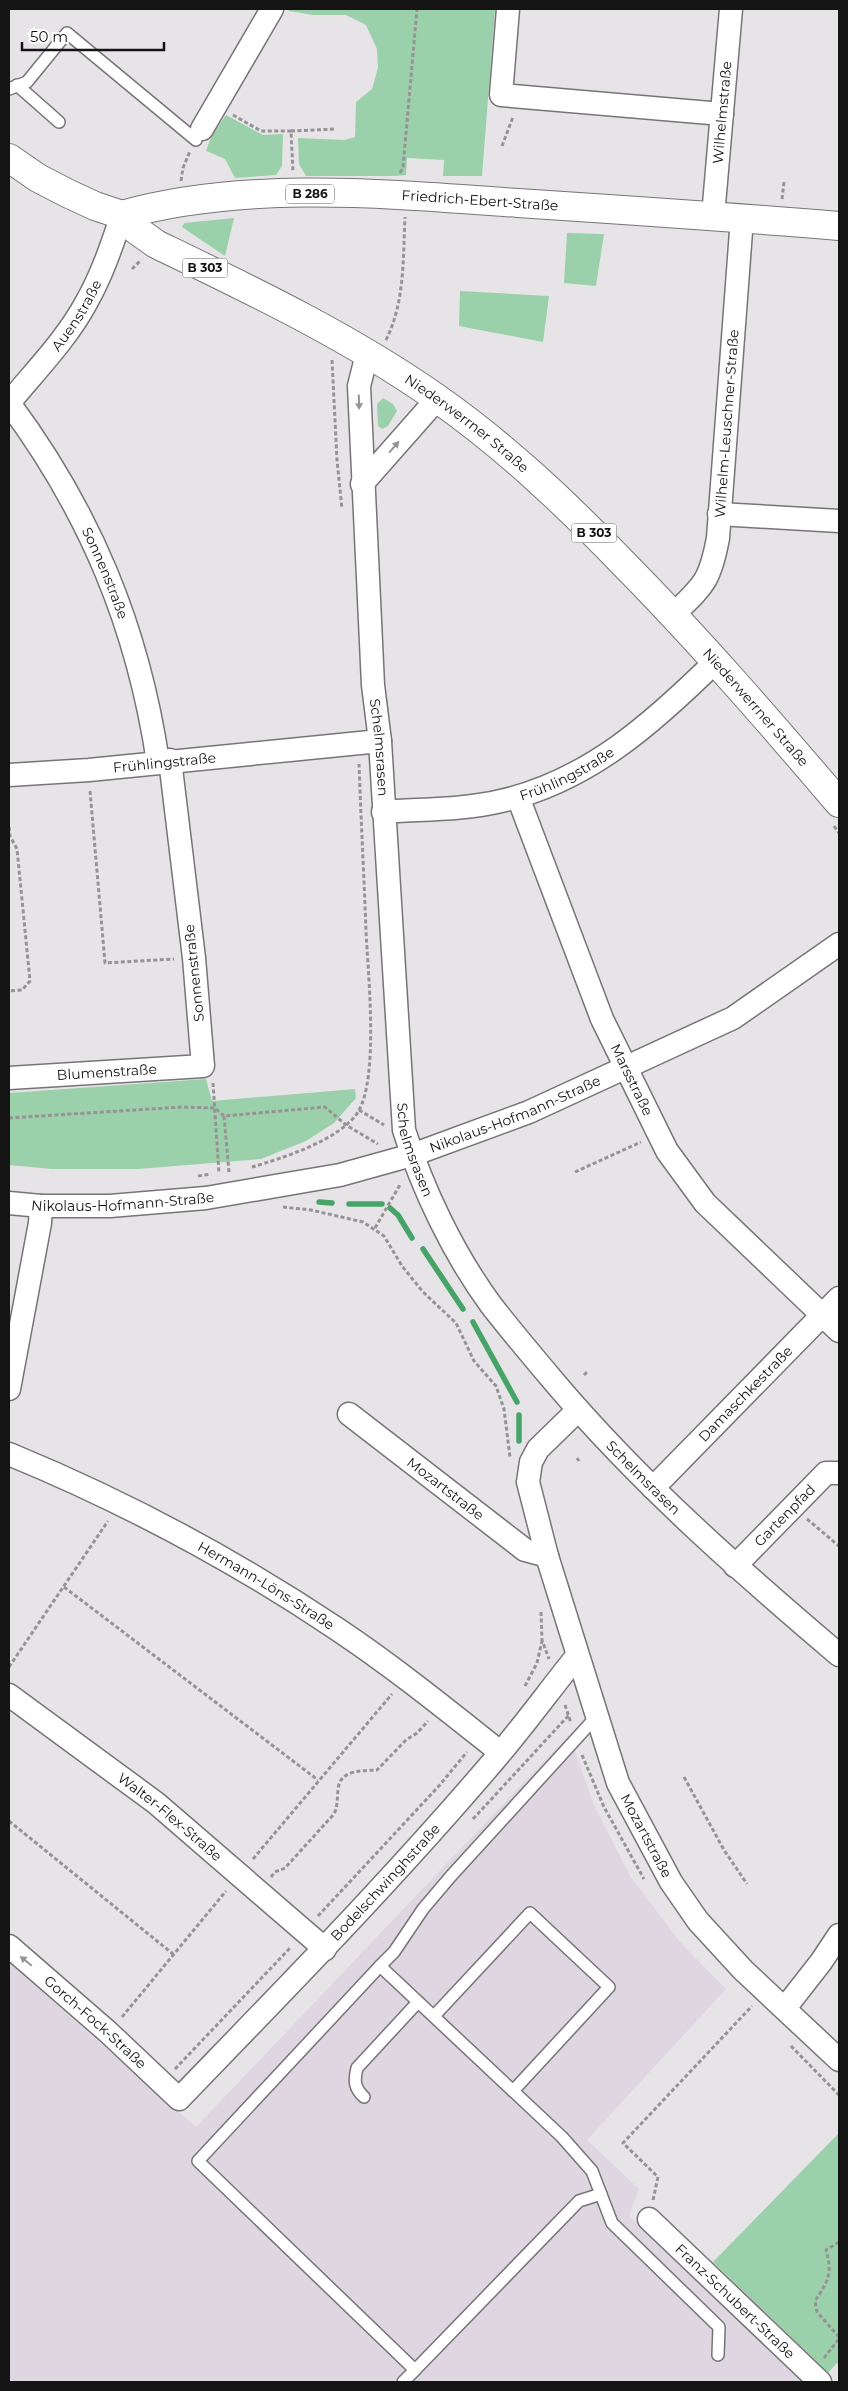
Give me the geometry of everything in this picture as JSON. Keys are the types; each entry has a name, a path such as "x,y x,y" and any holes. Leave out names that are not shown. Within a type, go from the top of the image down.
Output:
{"main road":[{"name":"Niederwerrner Straße","path":"9,158 38,178 67,193 95,206 122,215 135,229 156,244 294,312 376,348 530,472 580,518 674,614 839,803"},
{"name":"Friedrich-Ebert-Straße","path":"122,215 180,202 250,196 329,193 439,197 839,226"}],"street":[{"path":"199,134 272,9"},
{"path":"508,9 501,95 722,114"},
{"name":"Wilhelmstraße","path":"713,216 731,9"},
{"name":"Auenstraße","path":"9,403 63,338 86,304 108,258 122,215"},
{"name":"Wilhelm-Leuschner-Straße","path":"674,614 698,591 710,574 718,538 742,218"},
{"name":"Schelmsrasen","path":"376,348 359,386 362,484 373,685 380,741 403,1121 412,1156 447,1230 491,1304 578,1410 653,1488 735,1566 839,1655"},
{"path":"362,484 437,399"},
{"name":"Sonnenstraße","path":"9,403 32,434 90,532 104,564 137,659 164,761 194,958 208,1072"},
{"path":"719,514 839,521"},
{"name":"Frühlingstraße","path":"383,812 476,805 518,796 570,776 597,762 636,735 716,662"},
{"name":"Frühlingstraße","path":"9,775 89,770 164,761 380,741"},
{"name":"Marsstraße","path":"518,796 602,1019 668,1151 705,1203 839,1331"},
{"name":"Nikolaus-Hofmann-Straße","path":"9,1203 41,1206 144,1204 206,1198 340,1176 412,1156 529,1112 733,1018 839,944"},
{"name":"Blumenstraße","path":"9,1078 208,1072"},
{"path":"9,1389 40,1223 41,1206"},
{"name":"Damaschkestraße","path":"653,1488 839,1298"},
{"name":"Mozartstraße","path":"578,1410 546,1439 531,1462 528,1482 547,1556 618,1783 671,1882 718,1945 839,2060"},
{"name":"Mozartstraße","path":"349,1414 525,1550 547,1556"},
{"name":"Hermann-Löns-Straße","path":"9,1454 120,1504 251,1575 337,1629 406,1678 500,1752"},
{"name":"Gartenpfad","path":"735,1566 826,1473 839,1473"},
{"name":"Bodelschwinghstraße","path":"179,2099 325,1948 416,1849 500,1752 577,1656"},
{"name":"Walter-Flex-Straße","path":"9,1695 156,1803 325,1948"},
{"path":"785,2008 821,1962 839,1935"},
{"name":"Gorch-Fock-Straße","path":"9,1946 108,2032 179,2099"},
{"name":"Franz-Schubert-Straße","path":"649,2219 820,2382"}],"lane":[{"path":"13,87 26,82 68,32 199,134"},
{"path":"45,61 54,69"},
{"path":"13,87 59,122"},
{"path":"415,2370 198,2161 394,1952 422,1910 451,1876 596,1717"},
{"path":"434,2016 530,1913 609,1987 512,2090"},
{"path":"380,1966 562,2137 592,2171 612,2223 719,2327 718,2355"},
{"path":"364,2097 356,2086 354,2077 357,2068 418,2002"},
{"path":"403,2382 579,2201 601,2194"}],"path":[{"path":"403,167 418,9"},
{"path":"217,104 261,131 336,130"},
{"path":"502,146 513,118"},
{"path":"291,131 294,178"},
{"path":"180,185 183,168 199,134"},
{"path":"376,348 397,313 401,287 406,211"},
{"path":"332,357 337,460 342,514"},
{"path":"247,1169 281,1159 346,1125 359,1110 367,1088 370,1022 358,743"},
{"path":"89,770 106,963 194,958"},
{"path":"9,827 10,836 17,849 30,981 22,990 9,991"},
{"path":"208,1072 215,1108 219,1173"},
{"path":"9,1118 182,1107 215,1108 224,1116 229,1172"},
{"path":"224,1116 325,1107 346,1125 380,1146"},
{"path":"359,1110 391,1129"},
{"path":"575,1172 660,1134"},
{"path":"193,1177 238,1170"},
{"path":"375,1228 401,1182 398,1176"},
{"path":"384,1236 402,1266 423,1292 456,1323"},
{"path":"584,1374 588,1371"},
{"path":"9,1667 120,1504"},
{"path":"792,1508 839,1546"},
{"path":"64,1587 318,1780"},
{"path":"525,1687 537,1663 542,1640"},
{"path":"108,2032 148,1988 173,1954 406,1678"},
{"path":"258,1890 275,1872 285,1868 334,1814 337,1808 338,1786 342,1779 349,1773 378,1770 406,1740 417,1734 441,1706"},
{"path":"162,2083 482,1738"},
{"path":"684,1777 724,1850 748,1884"},
{"path":"9,1821 173,1954"},
{"path":"649,2219 658,2176 623,2143 752,2006"},
{"path":"839,2242 826,2250 831,2266 826,2284 815,2301 817,2312 839,2337"}],"shaded area":[{"path":"569,1735 594,1805 630,1876 680,1942 726,1989 587,2140 639,2189 629,2216 803,2382 9,2382 9,1963 196,2127"}],"green space":[{"path":"288,9 495,9 482,176 443,176 444,160 407,158 406,175 306,176 299,164 298,138 344,140 355,137 356,102 372,89 378,68 377,49 366,25 346,15 313,15 289,11"},
{"path":"226,115 263,135 283,134 282,166 276,175 235,178 225,159 206,151 211,137"},
{"path":"234,218 225,256 182,227 184,223"},
{"path":"567,233 604,234 596,286 564,283"},
{"path":"460,291 549,296 543,342 459,326"},
{"path":"383,398 393,404 397,411 388,426 382,429 378,426 377,404"},
{"path":"206,1079 212,1101 355,1089 356,1098 334,1123 306,1141 261,1159 138,1169 52,1169 9,1165 9,1093"},
{"path":"839,2133 839,2365 837,2363 828,2373 713,2262"}],"waterway":[{"path":"319,1202 332,1203"},
{"path":"349,1204 382,1204"},
{"path":"390,1208 398,1215 412,1238"},
{"path":"423,1249 463,1309"},
{"path":"473,1322 517,1402"},
{"path":"519,1415 519,1441"}]}
